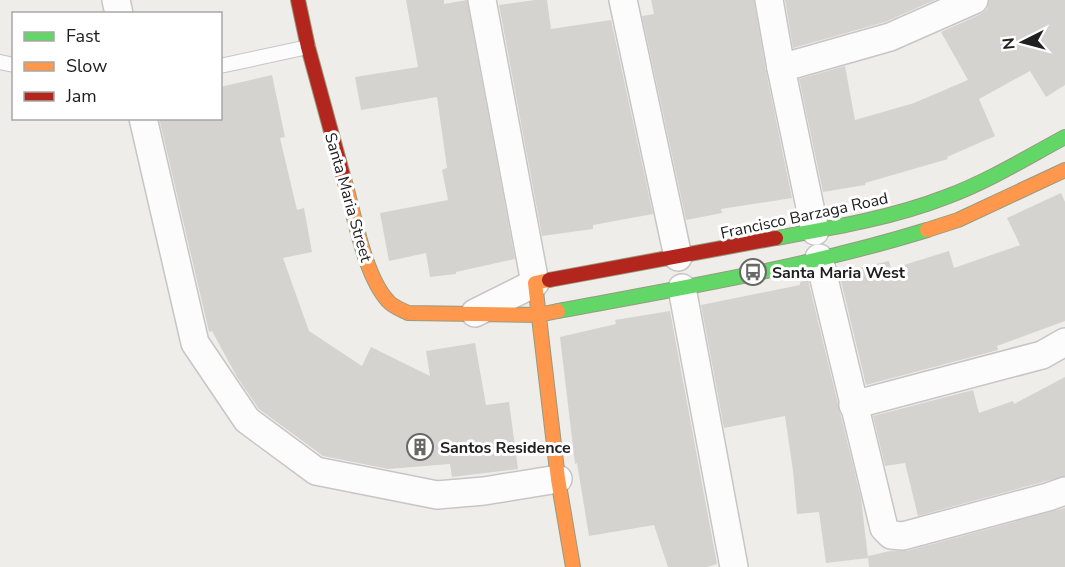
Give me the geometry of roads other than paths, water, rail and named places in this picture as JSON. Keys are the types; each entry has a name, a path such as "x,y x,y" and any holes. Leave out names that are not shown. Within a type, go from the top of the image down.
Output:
{"street":[{"name":"Santa Maria Street","path":"298,0 308,47 366,260 375,283 389,303 408,313 538,315"},
{"path":"482,0 535,283 558,478 573,567"},
{"path":"623,0 678,257"},
{"path":"769,0 814,231"},
{"path":"781,68 890,37 974,0"},
{"path":"143,120 195,343 247,420 316,471 437,495 484,491 558,478"},
{"name":"Francisco Barzaga Road","path":"535,283 814,231 897,212 947,197 992,176 1065,136"},
{"path":"538,315 682,288 904,238 958,220 1065,170"},
{"path":"819,258 884,528 891,536 903,536 1048,497 1065,490"},
{"name":"Santa Maria Street","path":"475,313 535,283"},
{"path":"682,288 734,567"},
{"path":"853,405 1042,355 1065,342"}],"lane":[{"path":"222,66 308,47"}],"place":[{"name":"Santa Maria West","path":"753,272"},
{"name":"Santos Residence","path":"420,447"}]}
